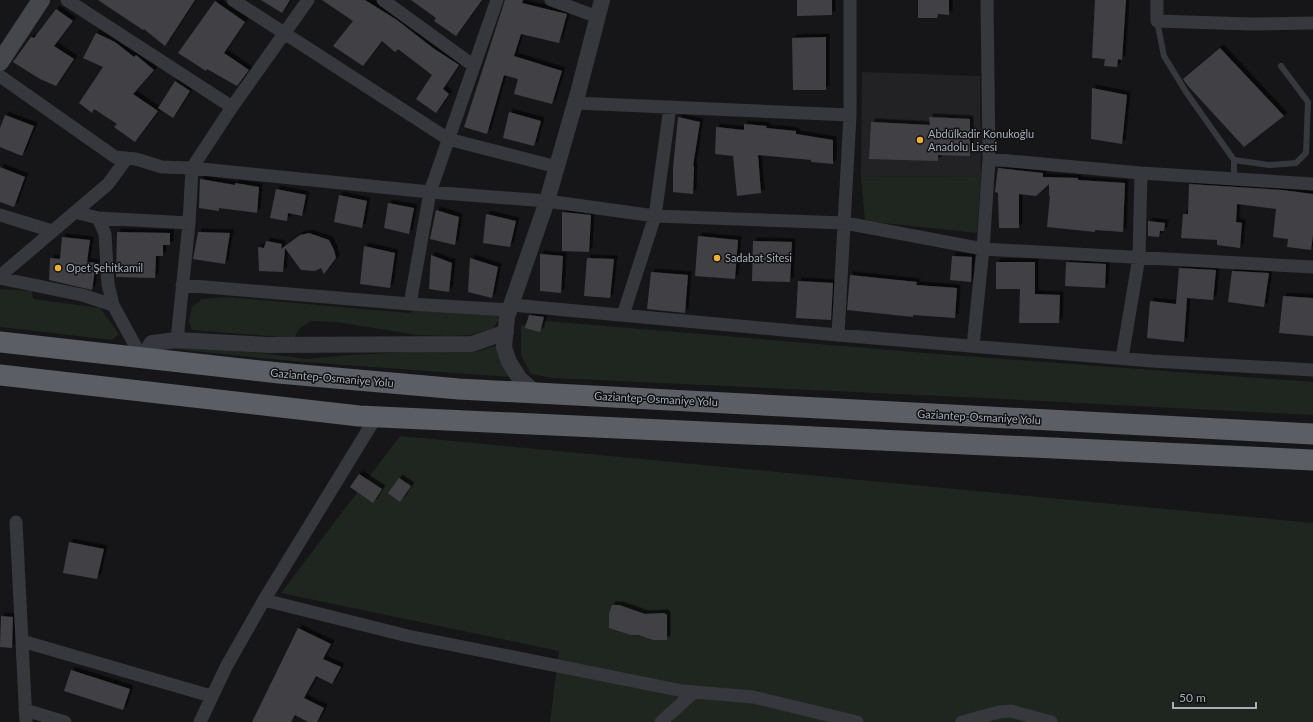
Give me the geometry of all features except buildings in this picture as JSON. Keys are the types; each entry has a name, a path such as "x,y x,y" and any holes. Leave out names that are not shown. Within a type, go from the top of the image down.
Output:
{"highway":[{"name":"Gaziantep-Osmaniye Yolu","path":"0,342 310,376 459,389 1313,434"},
{"path":"0,375 359,416 1313,460"}],"main road":[{"path":"0,62 41,0"}],"street":[{"path":"66,0 232,107"},
{"path":"234,0 448,139 557,167"},
{"path":"176,340 189,223 192,168 232,107 308,0"},
{"path":"383,0 474,66"},
{"path":"410,304 430,192 497,0"},
{"path":"551,0 598,17"},
{"path":"536,393 520,379 509,362 504,347 507,317 547,201 602,0"},
{"path":"838,335 850,115 850,0"},
{"path":"973,346 984,249 990,159 987,0"},
{"path":"1157,0 1157,21 1250,24 1313,23"},
{"path":"0,76 115,157 136,159 162,167 192,168 430,192 547,201 655,216 845,223 984,249 1313,267"},
{"path":"575,103 850,115"},
{"path":"624,315 655,216 670,107"},
{"path":"0,277 108,184 127,158"},
{"path":"990,159 1141,173 1313,184"},
{"path":"1122,358 1139,257 1141,173"},
{"path":"75,212 98,218 189,223"},
{"path":"0,215 52,231"},
{"path":"98,218 105,234 108,284 113,305 142,358 152,343 176,340 270,346 472,344 506,332"},
{"path":"0,277 82,295 113,305"},
{"path":"182,285 410,304 624,315 838,335 1152,361 1313,370"},
{"path":"200,722 211,696 264,600 376,417"},
{"path":"16,522 25,716 65,722"},
{"path":"264,600 408,636 683,691 753,697 857,722"},
{"path":"22,641 211,696"},
{"path":"661,722 694,692"},
{"path":"962,722 999,712 1011,711 1050,722"}],"lane":[{"path":"1157,21 1164,56 1186,92 1234,160 1234,178"},
{"path":"1234,160 1269,165 1296,163 1306,153 1308,102 1281,66"},
{"path":"1306,153 1313,153"}],"shaded area":[{"path":"862,72 980,76 981,176 861,177"},
{"path":"981,176 977,233 865,221 861,177"},
{"path":"0,289 32,291 33,299 100,308 119,334 112,340 0,327"},
{"path":"226,297 410,313 415,309 498,315 499,320 493,328 470,335 448,336 417,335 336,322 311,321 300,328 294,338 192,330 189,321 192,307 202,299"},
{"path":"534,320 938,354 1313,382 1313,415 553,378 531,374 521,355 521,326"},
{"path":"175,345 306,359 412,352 475,352 499,345 511,377 291,361 174,349"},
{"path":"400,436 1313,523 1313,722 550,722 559,651 281,593"}],"place":[{"name":"Abdülkadir Konukoğlu Anadolu Lisesi","path":"920,140"},
{"name":"Sadabat Sitesi","path":"717,258"},
{"name":"Opet Şehitkamil","path":"58,268"}]}
